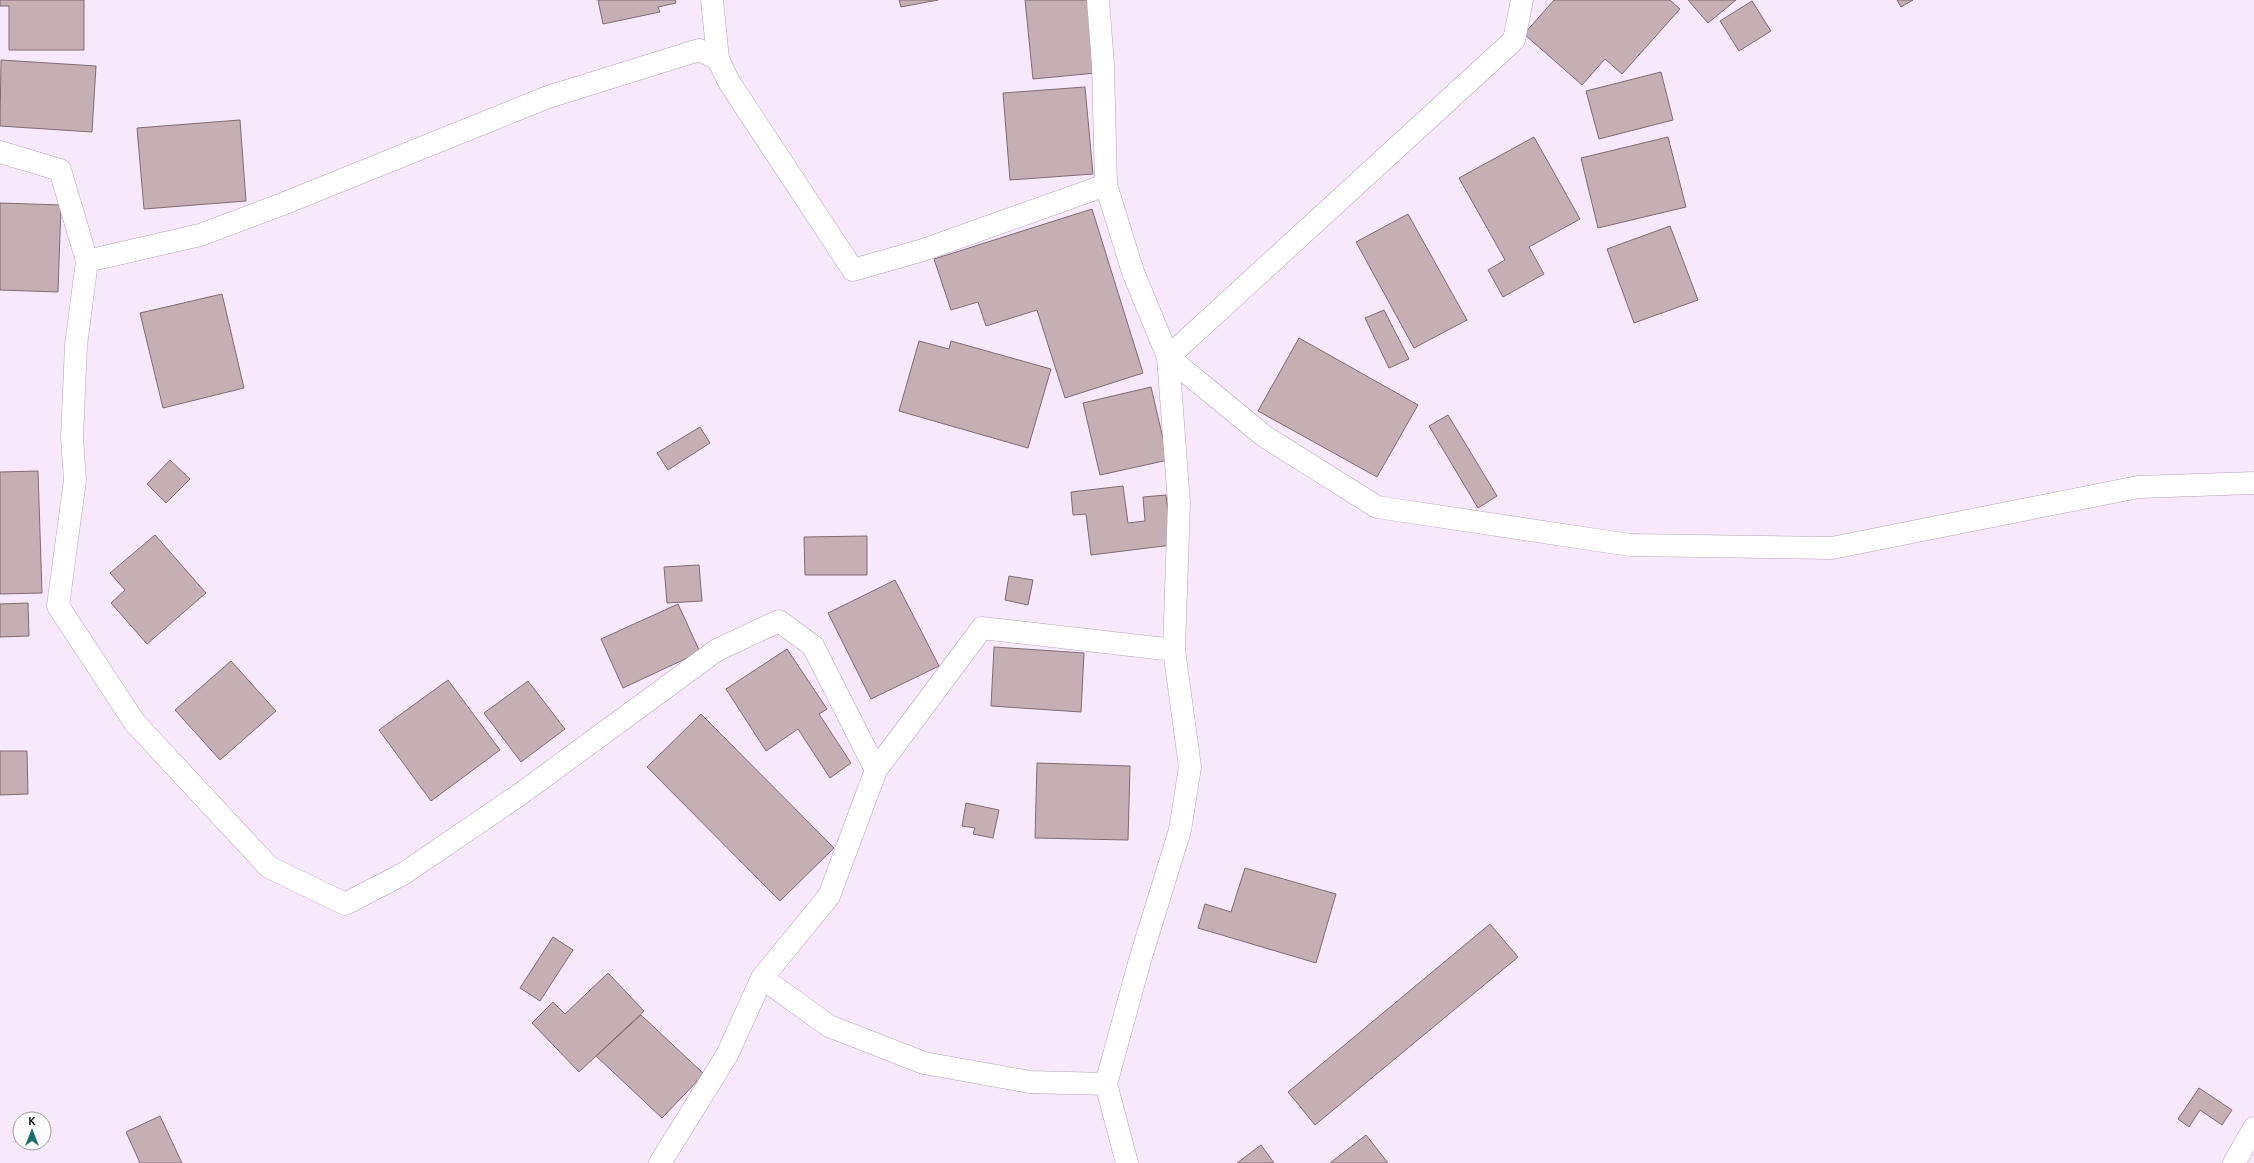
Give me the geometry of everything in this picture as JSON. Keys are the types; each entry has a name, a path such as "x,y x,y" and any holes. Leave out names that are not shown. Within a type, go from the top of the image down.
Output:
{"street":[{"path":"712,0 718,59 729,82 853,270 923,250 1106,185"},
{"path":"1098,0 1103,65 1106,185 1133,272 1168,357 1179,503 1174,650 1190,767 1180,830 1140,960 1106,1084 1127,1163"},
{"path":"1168,357 1514,40 1522,0"},
{"path":"87,261 200,235 280,205 548,97 699,50 718,59"},
{"path":"0,152 60,170 87,261 76,345 72,438 75,480 58,606 135,723 269,867 345,904 403,874 429,857 519,795 717,650 779,621 813,646 876,770"},
{"path":"1168,357 1264,436 1377,507 1630,545 1832,548 2138,487 2254,483"},
{"path":"660,1163 727,1055 762,978 828,896 876,770 982,628 1174,650"},
{"path":"762,978 829,1026 924,1063 1030,1082 1106,1084"},
{"path":"2234,1163 2254,1128"}],"building":[{"path":"0,0 84,0 84,50 9,50 9,6 0,6"},
{"path":"598,0 675,0 676,3 658,7 660,12 603,24"},
{"path":"899,0 938,0 901,7"},
{"path":"1025,0 1088,0 1096,73 1033,79"},
{"path":"1554,0 1670,0 1680,9 1622,74 1605,59 1582,85 1524,34"},
{"path":"1688,0 1736,0 1708,23"},
{"path":"1897,0 1913,0 1901,7"},
{"path":"1752,1 1771,31 1739,51 1720,21"},
{"path":"1,60 96,66 92,132 0,126"},
{"path":"1661,72 1673,120 1599,139 1586,91"},
{"path":"1085,87 1093,174 1010,180 1003,93"},
{"path":"240,120 246,201 144,209 137,128"},
{"path":"1534,137 1580,219 1529,247 1544,274 1503,297 1488,270 1505,260 1459,178"},
{"path":"1668,137 1686,207 1598,228 1581,158"},
{"path":"0,203 61,205 58,292 0,290"},
{"path":"1092,209 1143,373 1065,398 1037,310 986,326 978,302 951,310 934,259"},
{"path":"1408,214 1467,320 1414,348 1356,242"},
{"path":"1670,226 1698,300 1634,323 1607,249"},
{"path":"222,294 244,388 163,408 140,313"},
{"path":"1384,310 1409,359 1389,368 1365,318"},
{"path":"1299,338 1418,405 1377,477 1258,411"},
{"path":"919,341 949,349 951,341 1051,369 1028,448 899,411"},
{"path":"1151,387 1168,460 1100,475 1083,403"},
{"path":"1448,415 1497,496 1478,508 1429,426"},
{"path":"700,427 710,443 668,470 657,453"},
{"path":"170,460 190,479 166,503 147,484"},
{"path":"38,471 42,593 0,594 0,472"},
{"path":"1123,486 1128,523 1145,521 1143,497 1166,495 1172,545 1091,555 1086,514 1073,515 1071,492"},
{"path":"155,535 206,593 147,644 111,603 125,590 110,573"},
{"path":"867,536 867,575 805,575 804,537"},
{"path":"699,565 702,601 667,603 664,567"},
{"path":"1009,576 1033,580 1028,605 1005,600"},
{"path":"895,580 939,666 871,699 828,613"},
{"path":"28,603 29,636 0,637 0,604"},
{"path":"678,604 700,652 623,688 601,639"},
{"path":"994,647 1084,653 1081,712 991,706"},
{"path":"787,649 827,709 819,714 851,763 830,778 798,729 766,751 726,689"},
{"path":"231,661 276,711 220,760 175,710"},
{"path":"448,680 500,750 431,801 379,730"},
{"path":"528,681 565,729 521,762 484,713"},
{"path":"701,714 834,848 780,901 647,767"},
{"path":"0,751 27,751 28,794 0,795"},
{"path":"1037,763 1130,766 1128,840 1035,838"},
{"path":"966,803 999,810 993,838 973,834 975,828 962,826"},
{"path":"1245,868 1336,894 1316,963 1198,928 1205,904 1231,912"},
{"path":"1490,924 1518,957 1315,1125 1288,1092"},
{"path":"553,937 573,950 540,1001 520,988"},
{"path":"608,973 644,1011 579,1072 532,1023 553,1002 565,1014"},
{"path":"641,1015 704,1074 662,1118 596,1056"},
{"path":"2199,1088 2232,1110 2222,1125 2200,1110 2189,1127 2178,1119"},
{"path":"160,1116 182,1163 140,1163 126,1132"},
{"path":"1366,1135 1388,1163 1330,1163"},
{"path":"1261,1145 1274,1163 1237,1163"}]}
